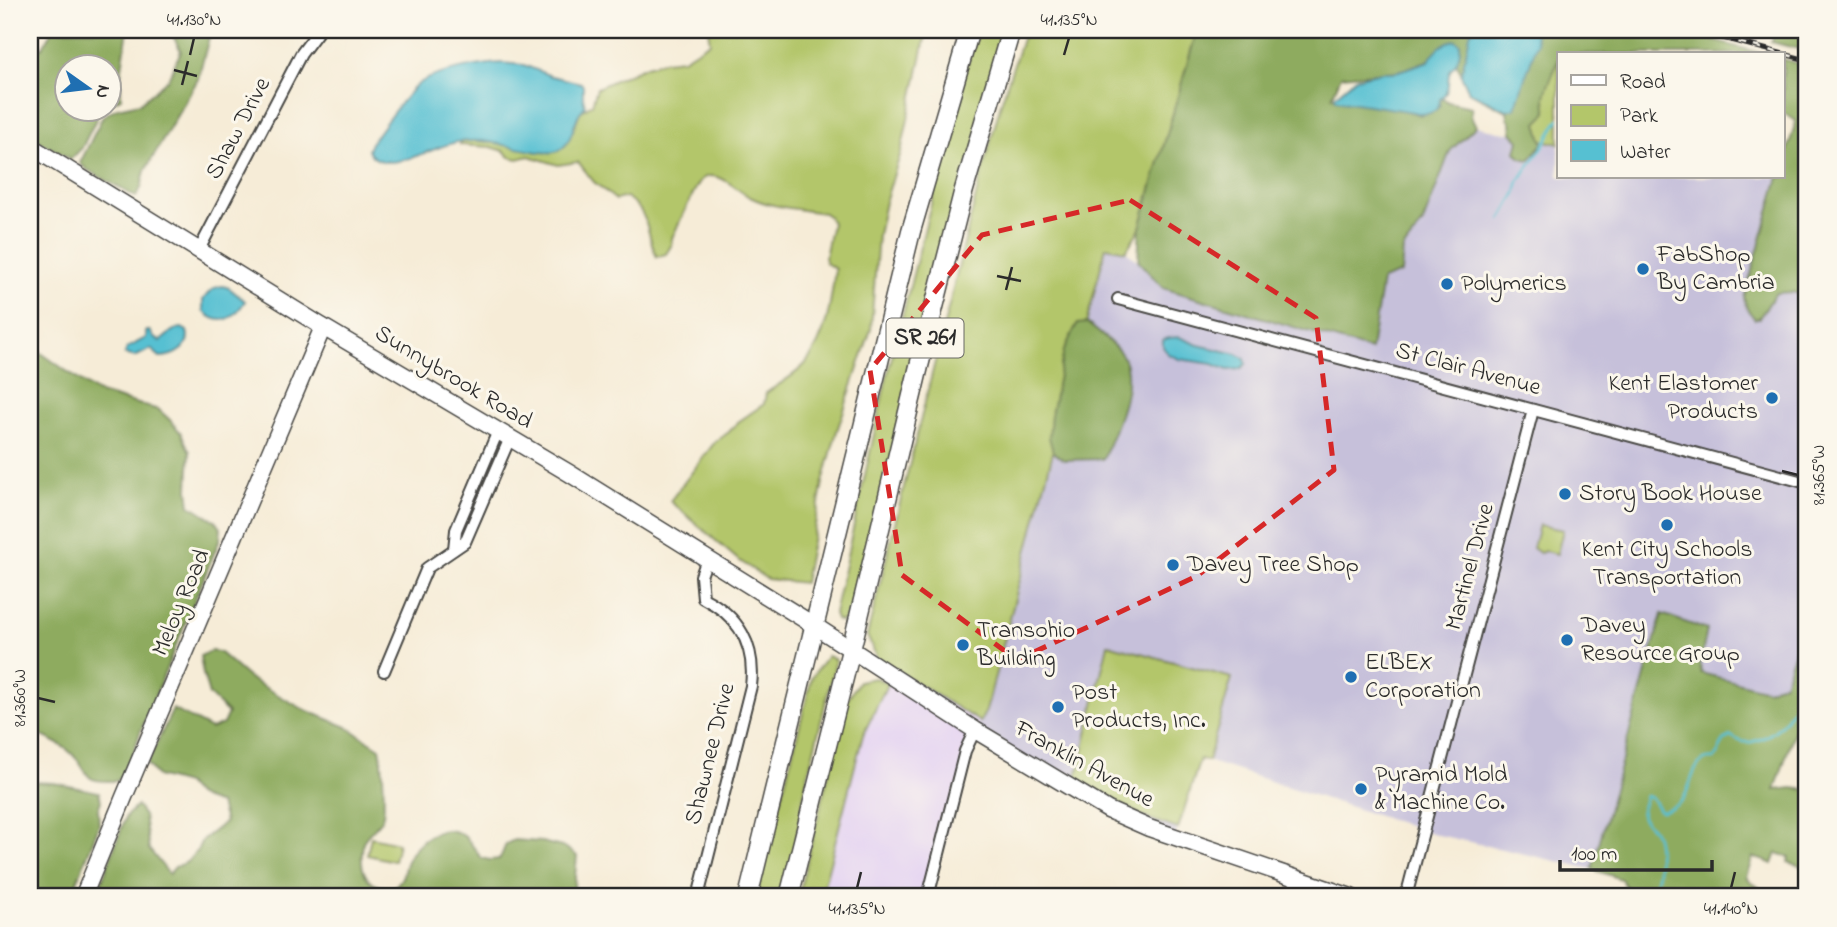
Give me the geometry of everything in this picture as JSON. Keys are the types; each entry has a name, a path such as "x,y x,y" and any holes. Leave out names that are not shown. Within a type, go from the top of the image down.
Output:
{"main road":[{"name":"SR 261","path":"748,897 911,231 970,30"},
{"name":"SR 261","path":"789,897 963,193 1011,30"}],"street":[{"name":"Shaw Drive","path":"200,250 301,54 319,30"},
{"name":"Sunnybrook Road","path":"30,146 707,559 851,650"},
{"name":"St Clair Avenue","path":"1118,299 1807,483"},
{"name":"Meloy Road","path":"83,897 323,327"},
{"name":"Martinel Drive","path":"1406,897 1534,410"},
{"path":"384,671 427,568 454,549 456,530 504,435"},
{"name":"Shawnee Drive","path":"698,897 752,672 749,649 735,622 726,611 703,598 701,576 707,559"},
{"name":"Franklin Avenue","path":"851,650 1081,795 1125,818 1351,897"},
{"path":"928,897 965,751 975,730"}],"highlighted area":[{"path":"1130,200 1316,318 1334,470 1197,576 1017,660 902,575 870,370 982,235"}],"shaded area":[{"path":"1476,126 1557,144 1557,178 1779,178 1744,298 1760,318 1776,293 1793,292 1807,298 1807,618 1784,683 1767,691 1701,673 1700,663 1706,630 1662,615 1592,869 1438,835 1201,759 1175,837 1149,828 975,730 986,711 1106,247 1126,251 1163,288 1370,350 1382,280 1401,273 1403,249 1423,223 1450,151"},
{"path":"893,662 986,711 975,730 928,897 821,897 863,735 892,676"}],"green space":[{"path":"53,30 128,30 122,68 122,52 52,52 52,122 95,122 82,148 71,159 35,139 30,130 30,44 42,48"},
{"path":"170,30 211,30 198,79 145,171 136,197 80,163 100,122 122,122 122,107 140,103 168,79 181,51"},
{"path":"708,30 927,30 901,152 878,235 871,329 823,482 804,583 767,579 737,559 670,501 715,442 764,404 766,393 797,371 813,353 827,319 835,269 826,263 825,257 832,223 829,217 824,213 759,201 720,178 708,176 702,179 695,189 666,254 657,257 640,210 626,197 616,200 594,182 578,162 558,165 529,156 518,159 510,157 504,151 491,147 460,145 460,142 483,141 555,152 572,133 580,112 592,104 597,88 646,66 683,59 710,42"},
{"path":"978,30 1006,30 859,588 842,622 836,620 834,614 887,376 965,71"},
{"path":"1025,30 1197,30 1140,228 1126,251 1106,247 986,711 980,722 877,658 867,636 980,180"},
{"path":"1197,30 1672,30 1756,52 1557,52 1557,64 1546,92 1546,113 1537,123 1543,144 1529,160 1521,158 1516,152 1519,140 1512,133 1507,111 1469,92 1452,52 1399,71 1341,76 1332,97 1379,102 1421,115 1440,106 1440,99 1443,98 1448,102 1472,107 1471,116 1476,126 1450,151 1423,223 1403,249 1401,273 1382,280 1371,350 1163,288 1138,261 1140,228"},
{"path":"1782,30 1807,30 1807,51 1771,42"},
{"path":"1784,59 1807,66 1807,298 1793,292 1776,293 1759,318 1755,319 1747,309 1744,298 1779,178 1784,178 1784,162 1796,121 1784,114"},
{"path":"1557,61 1557,144 1542,140 1529,127"},
{"path":"1087,323 1123,357 1127,369 1125,395 1103,459 1064,460 1053,452 1049,437 1051,415 1064,350 1077,324"},
{"path":"30,345 96,392 159,410 170,420 181,433 190,452 190,505 216,521 221,528 220,539 129,765 117,781 91,778 68,750 32,731"},
{"path":"1539,525 1563,530 1557,554 1545,551 1540,553 1533,548"},
{"path":"1662,614 1707,630 1700,663 1701,673 1767,690 1784,683 1807,618 1807,662 1804,667 1807,668 1807,721 1796,726 1775,790 1807,790 1807,868 1788,862 1789,857 1777,853 1773,864 1753,857 1746,877 1770,897 1703,897 1677,890 1675,897 1632,897 1621,879 1592,869"},
{"path":"1108,644 1232,678 1208,761 1200,759 1178,829 1144,817 1076,781"},
{"path":"211,651 219,652 250,679 303,709 347,727 380,748 383,815 363,842 362,853 365,874 372,883 392,890 401,879 416,846 431,835 447,830 464,836 481,858 490,860 500,859 506,844 514,840 542,842 566,848 577,856 573,897 96,897 126,816 137,806 144,816 149,849 169,874 175,867 187,862 202,840 225,822 220,804 197,795 186,784 157,776 147,764 173,709 211,729 223,724 228,713 209,695 200,656"},
{"path":"827,656 836,660 782,897 756,897 812,677"},
{"path":"875,678 888,683 863,735 821,897 798,897 847,700 859,681"},
{"path":"30,782 54,783 99,792 99,825 71,897 30,897"},
{"path":"371,837 398,843 394,861 367,855"}],"water":[{"path":"1471,30 1534,30 1537,43 1515,108 1507,110 1469,92 1461,75"},
{"path":"1456,40 1460,43 1459,57 1449,73 1446,92 1431,113 1336,100 1335,96 1356,78 1381,72 1396,72 1429,61 1440,47"},
{"path":"502,63 524,65 551,76 581,83 585,106 563,148 542,152 484,141 467,141 385,162 375,158 368,150 398,106 423,81 457,70"},
{"path":"223,286 245,301 232,317 221,320 203,311 203,300 211,290"},
{"path":"182,328 187,331 187,342 176,353 160,357 151,349 135,357 125,354 127,348 146,338 146,331 150,331 154,338 160,341 172,331"},
{"path":"1179,337 1198,345 1237,354 1245,359 1246,364 1240,369 1228,370 1213,364 1179,359 1168,354 1163,347 1163,340"}],"waterway":[{"path":"1501,220 1516,193 1519,181 1557,122"},
{"path":"1646,897 1658,873 1655,834 1642,817 1646,796 1652,798 1659,810 1676,806 1686,794 1697,767 1706,759 1714,759 1727,738 1731,736 1739,741 1750,742 1771,733 1784,722 1807,687"}],"railway":[{"path":"1692,30 1776,52"},
{"path":"1784,54 1807,60"}],"place":[{"name":"FabShop By Cambria","path":"1643,269"},
{"name":"Polymerics","path":"1447,284"},
{"name":"Kent Elastomer Products","path":"1772,398"},
{"name":"Story Book House","path":"1565,494"},
{"name":"Kent City Schools Transportation","path":"1667,525"},
{"name":"Davey Tree Shop","path":"1173,565"},
{"name":"Davey Resource Group","path":"1567,640"},
{"name":"Transohio Building","path":"963,645"},
{"name":"ELBEX Corporation","path":"1351,677"},
{"name":"Post Products, Inc.","path":"1058,707"},
{"name":"Pyramid Mold & Machine Co.","path":"1361,789"}]}
